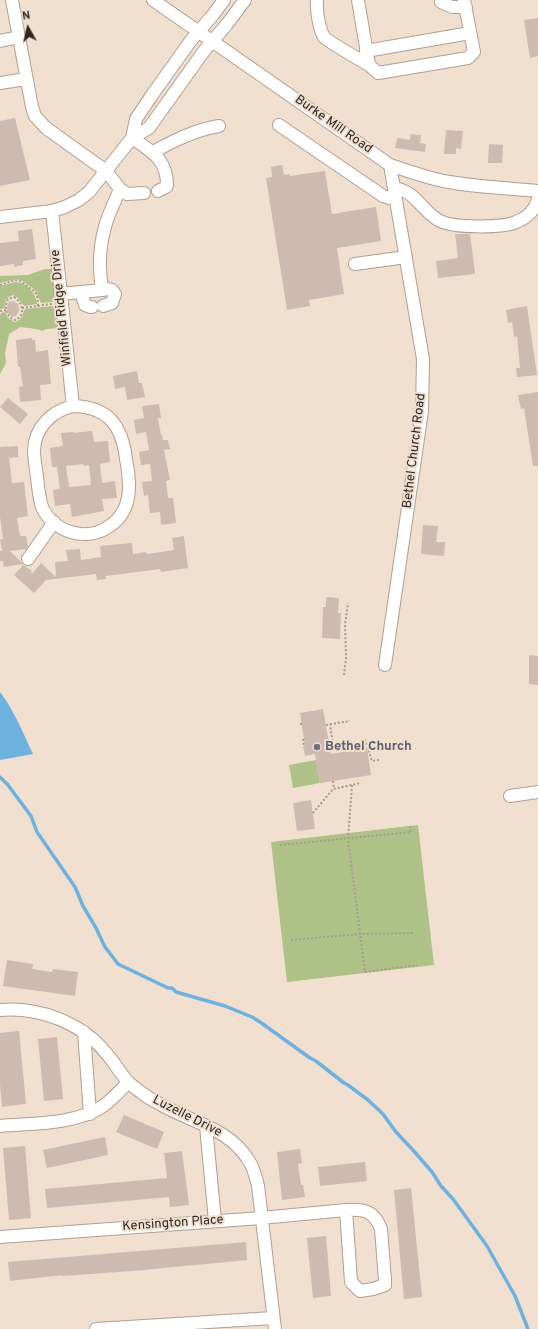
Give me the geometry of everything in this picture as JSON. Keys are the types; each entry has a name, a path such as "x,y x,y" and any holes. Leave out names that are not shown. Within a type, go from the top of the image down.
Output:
{"street":[{"path":"12,0 26,79 35,116 46,128 106,171 120,190 127,194 144,193"},
{"name":"Burke Mill Road","path":"153,0 390,165 444,181 485,187 538,191"},
{"path":"132,138 136,119 192,38 199,32 224,0"},
{"path":"0,217 52,211 65,207 79,200 89,192 132,138 149,128 245,0"},
{"path":"318,0 317,5 320,24 324,37 369,65 378,73 468,58 474,52 465,4 452,7 441,2 441,0"},
{"path":"358,0 369,65"},
{"path":"366,51 470,33"},
{"path":"0,41 19,37"},
{"path":"0,84 26,79"},
{"path":"279,125 383,196 396,200"},
{"path":"153,152 192,133 219,126"},
{"path":"132,138 153,152 164,167 167,182 166,187 158,191"},
{"name":"Bethel Church Road","path":"385,665 422,411 423,359 390,165"},
{"path":"394,187 410,194 433,217 442,222 476,227 516,223 526,217 535,207 538,199"},
{"path":"102,290 100,279 103,236 105,227 120,190"},
{"name":"Winfield Ridge Drive","path":"52,211 73,406"},
{"path":"355,264 406,257"},
{"path":"61,299 81,292 108,289 112,290 115,294 112,304 90,307 85,304 81,292"},
{"path":"73,406 81,406 99,411 108,416 118,427 122,436 129,479 126,507 117,520 102,531 92,534 67,531 54,522 42,506 37,477 34,448 39,430 45,422 61,410 73,406"},
{"path":"28,559 54,522"},
{"path":"510,796 538,792"},
{"name":"Luzelle Drive","path":"0,1010 29,1011 44,1014 60,1019 84,1032 106,1052 128,1083 158,1104 227,1137 239,1147 254,1171 258,1186 274,1323"},
{"path":"84,1032 90,1114"},
{"path":"0,1126 61,1121 90,1114 104,1106 128,1083"},
{"path":"206,1126 215,1221"},
{"name":"Kensington Place","path":"0,1237 261,1218 346,1210 359,1210 366,1211 373,1215 379,1222 381,1229 385,1285 360,1291 351,1282 346,1210"},
{"path":"96,1329 274,1323"}],"path":[{"path":"0,285 15,280 20,281 37,295 38,306"},
{"path":"10,298 17,299 22,308 21,315 18,319 14,320 9,316 6,310 6,302 10,298"},
{"path":"22,308 38,306 61,299"},
{"path":"0,311 6,310"},
{"path":"344,675 346,650 345,626 348,603"},
{"path":"326,725 350,721"},
{"path":"329,746 333,745 330,724"},
{"path":"303,739 304,746"},
{"path":"364,739 372,761"},
{"path":"369,761 379,760"},
{"path":"333,781 334,789"},
{"path":"313,812 333,789 361,783"},
{"path":"352,784 348,839 364,972 417,965"},
{"path":"280,845 411,832 410,826"},
{"path":"291,940 360,934 415,934"}],"green space":[{"path":"45,269 52,269 55,299 52,302 41,303 35,290 21,280 16,279 0,283 0,276 28,275"},
{"path":"16,282 24,284 33,292 37,304 24,306 18,298 13,295 6,300 5,308 0,309 0,286"},
{"path":"52,306 56,308 59,328 46,329 42,331 20,327 9,334 5,353 6,363 0,374 1,313 5,312 8,318 14,322 20,319 25,309"},
{"path":"316,760 320,783 293,788 289,765"},
{"path":"418,825 434,965 287,982 271,842"}],"water":[{"path":"0,692 14,714 33,754 0,760"}],"building":[{"path":"538,18 538,56 530,58 524,20"},
{"path":"15,118 30,180 0,186 0,121"},
{"path":"446,130 463,131 461,149 456,148 456,154 444,154"},
{"path":"411,134 421,135 420,143 426,144 425,152 395,148 397,138 410,140"},
{"path":"489,144 503,145 502,163 488,163"},
{"path":"282,165 284,175 290,174 290,176 325,171 332,214 376,207 381,241 337,248 344,294 309,300 310,306 287,310 266,178 272,177 271,167"},
{"path":"32,229 36,259 23,261 23,265 14,267 14,264 0,266 0,243 19,241 18,231"},
{"path":"455,234 470,234 475,274 438,278 436,261 458,258"},
{"path":"13,301 18,304 19,311 16,316 12,317 8,313 7,306 9,302"},
{"path":"527,306 537,375 517,377 516,368 520,368 517,336 514,337 512,322 508,323 506,310"},
{"path":"32,338 32,340 35,340 36,352 48,350 51,384 40,385 41,400 20,402 19,387 23,386 20,367 18,367 16,340"},
{"path":"137,371 139,383 142,383 145,397 127,400 125,387 115,389 113,376"},
{"path":"538,392 538,466 533,466 524,408 521,409 518,395"},
{"path":"8,398 28,414 20,424 0,407"},
{"path":"159,404 161,418 158,418 161,435 163,440 168,440 170,449 164,450 170,480 166,481 168,498 173,498 176,523 161,525 160,512 150,513 148,495 144,496 142,482 152,481 150,464 141,465 139,452 149,450 146,432 136,434 134,420 144,418 142,406"},
{"path":"92,431 94,442 108,441 110,462 100,464 102,483 115,481 117,498 102,499 104,511 72,517 70,504 55,506 53,490 60,489 57,467 52,467 50,448 63,446 61,433","holes":["83,464 84,466 89,465 91,485 69,487 66,466"]},
{"path":"18,446 18,457 9,458 12,483 24,482 28,516 17,518 20,536 26,536 28,546 26,549 10,551 23,564 4,567 3,561 0,561 0,551 2,551 0,539 3,539 0,517 0,447"},
{"path":"423,525 438,526 436,542 445,542 444,556 421,554"},
{"path":"184,536 188,568 161,572 160,569 106,576 106,579 97,580 96,574 46,580 34,593 14,575 23,565 31,570 32,574 41,563 56,577 55,562 68,561 66,550 80,549 81,560 101,557 100,546 132,543 133,554 146,552 147,554 174,550 172,538"},
{"path":"326,597 339,598 338,613 341,613 340,639 322,638 323,607 326,607"},
{"path":"529,655 538,656 538,685 529,684"},
{"name":"Bethel Church","path":"323,709 331,754 367,748 371,775 320,783 315,754 305,756 300,713"},
{"path":"311,800 315,829 297,831 293,803"},
{"path":"7,960 33,964 32,969 52,972 53,969 78,972 75,996 3,986"},
{"path":"19,1031 26,1104 2,1107 0,1084 0,1033"},
{"path":"57,1037 63,1099 44,1101 38,1039"},
{"path":"124,1115 164,1132 157,1149 116,1132"},
{"path":"105,1137 108,1155 47,1168 43,1150"},
{"path":"25,1146 31,1218 9,1220 3,1148"},
{"path":"300,1149 302,1163 298,1164 301,1185 303,1185 305,1197 282,1200 277,1152"},
{"path":"182,1151 189,1205 170,1207 169,1197 47,1208 45,1189 167,1178 164,1153"},
{"path":"365,1162 367,1181 320,1186 318,1167"},
{"path":"411,1188 422,1297 404,1299 394,1190"},
{"path":"326,1236 331,1296 313,1298 307,1238"},
{"path":"246,1242 247,1260 133,1271 62,1275 10,1281 8,1262"}],"waterway":[{"path":"0,777 8,785 31,816 37,832 75,887 83,906 105,947 118,964 168,988 172,988 176,992 225,1006 252,1017 316,1061 368,1100 383,1114 396,1132 432,1172 487,1246 515,1296 528,1329"}],"place":[{"name":"Bethel Church","path":"317,747"}]}
